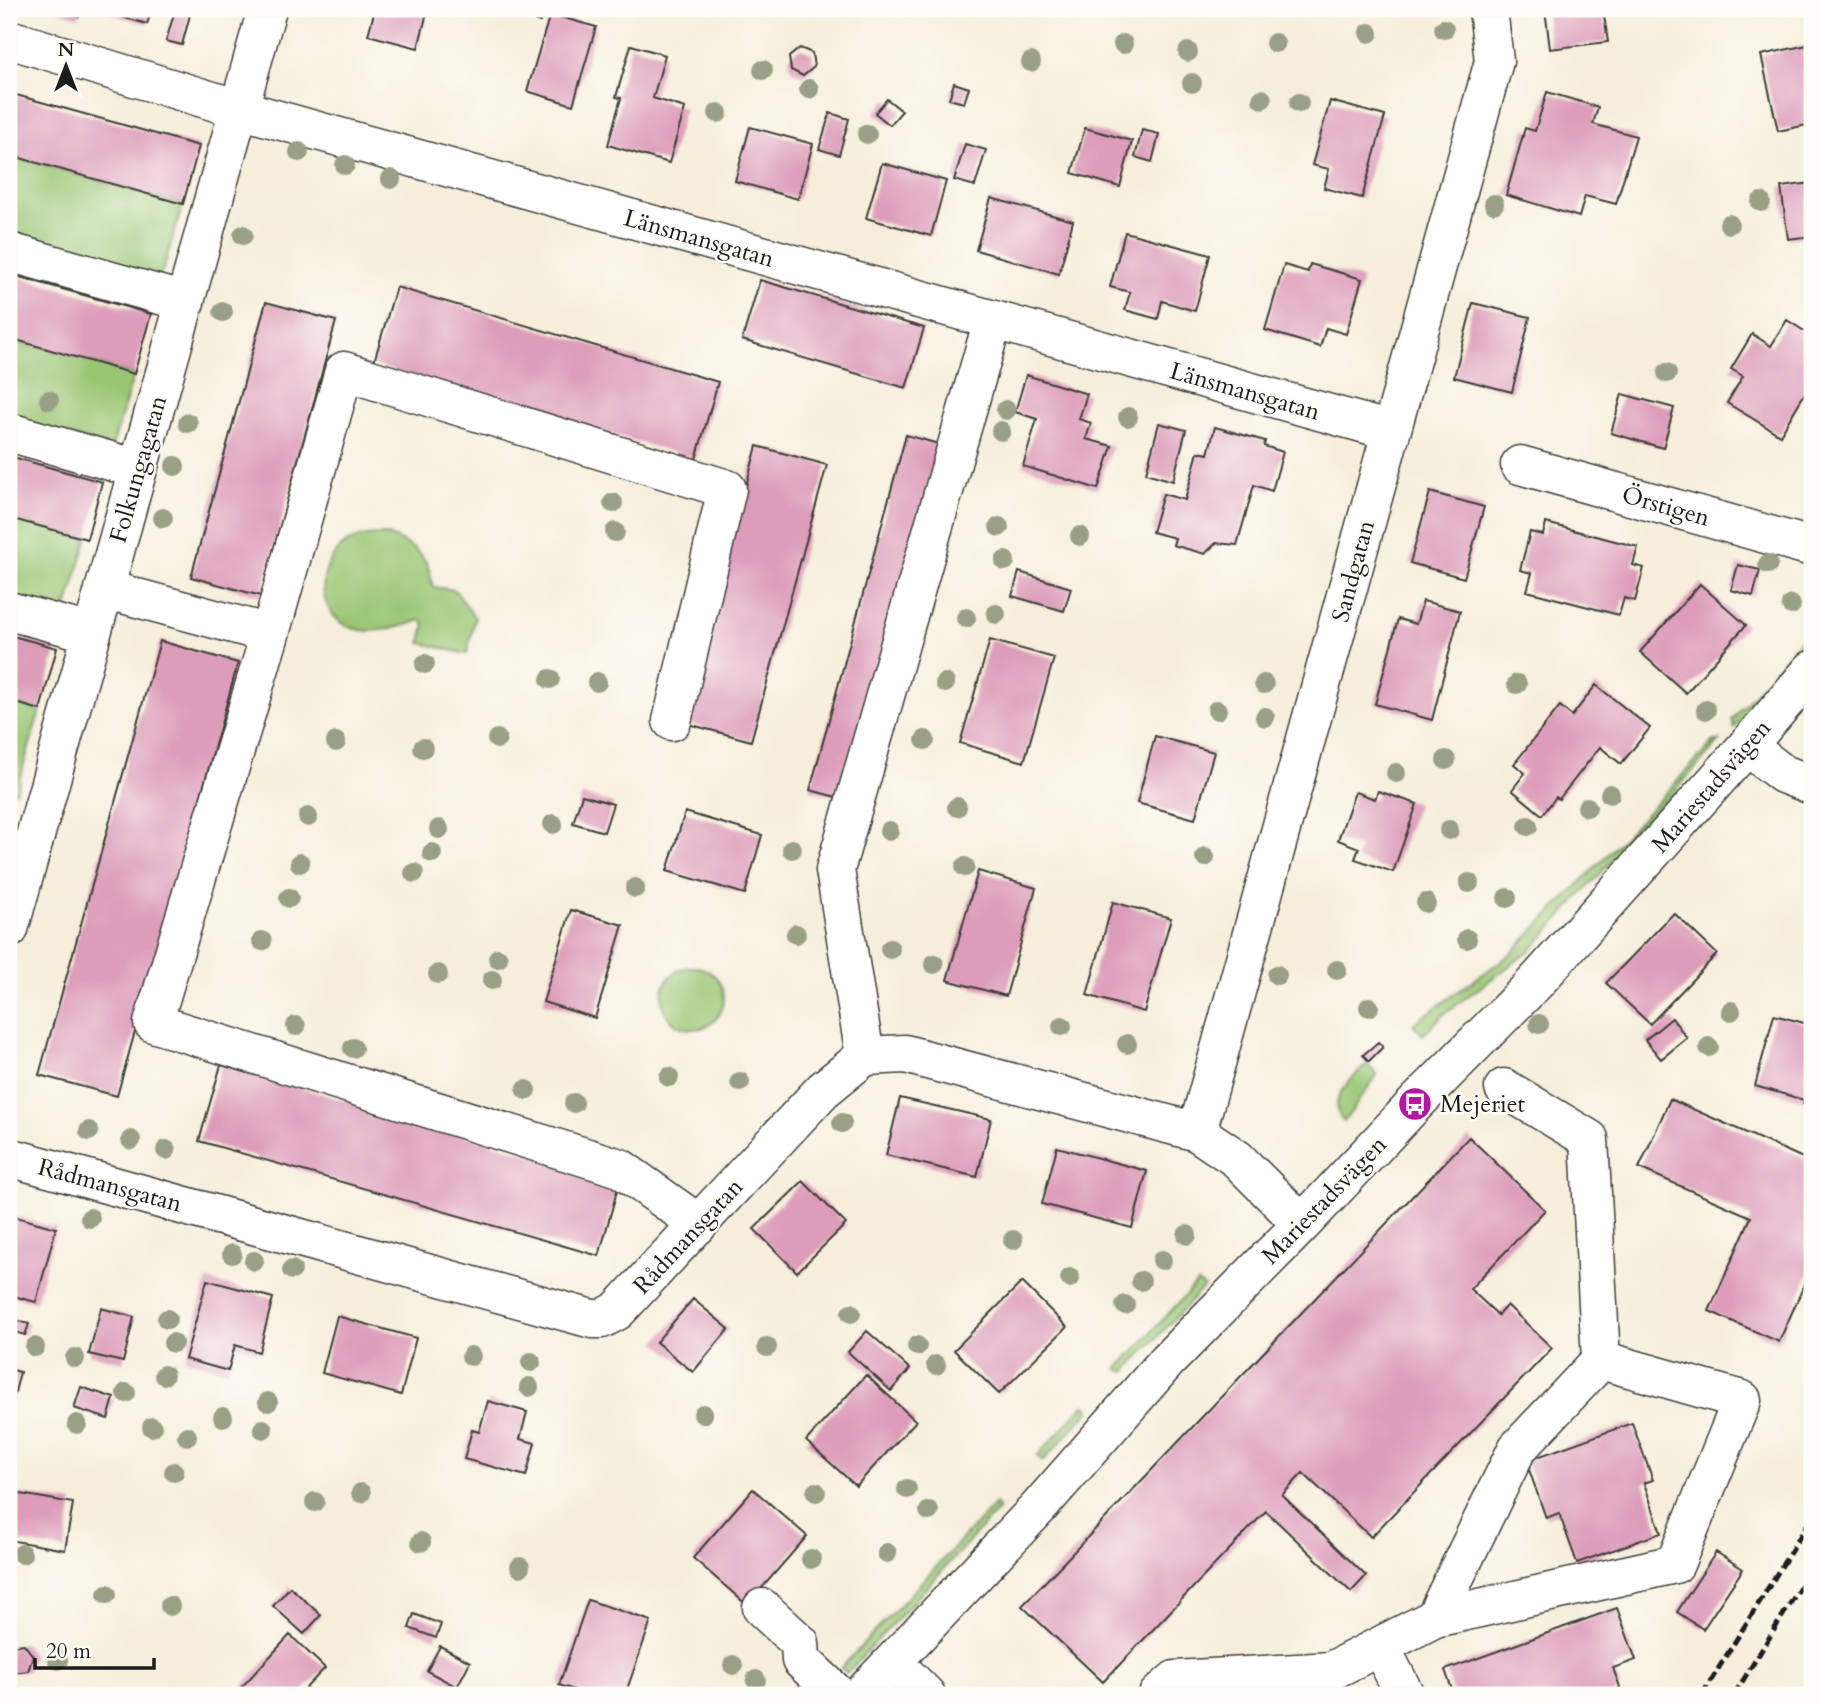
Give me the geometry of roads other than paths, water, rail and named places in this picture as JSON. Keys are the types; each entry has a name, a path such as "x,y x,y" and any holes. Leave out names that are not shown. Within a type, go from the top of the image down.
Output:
{"street":[{"name":"Folkungagatan","path":"9,929 267,9"},
{"name":"Sandgatan","path":"1198,1132 1494,61 1488,9"},
{"name":"Länsmansgatan","path":"9,38 239,109 1391,431"},
{"path":"9,252 185,302"},
{"path":"993,320 835,870 865,1056 905,1054 1198,1132 1237,1159 1302,1224"},
{"path":"672,721 727,489 344,371 270,635 153,1023 621,1168 697,1226"},
{"path":"9,432 138,469"},
{"name":"Örstigen","path":"1520,465 1812,547"},
{"path":"104,589 270,635"},
{"path":"9,611 91,633"},
{"name":"Mariestadsvägen","path":"861,1695 1039,1507 1168,1360 1535,984 1812,670"},
{"path":"1747,746 1783,774 1812,785"},
{"name":"Rådmansgatan","path":"9,1157 592,1319 602,1319 617,1311 823,1090 865,1056"},
{"path":"1435,1618 1517,1449 1601,1360 1589,1139 1504,1088"},
{"path":"1158,1695 1175,1679 1331,1671 1435,1618 1675,1564 1742,1401 1601,1360"},
{"path":"762,1608 800,1643 801,1660 838,1695"},
{"path":"1380,1646 1405,1695"},
{"path":"893,1662 926,1695"}],"railway":[{"path":"1702,1695 1812,1517"},
{"path":"1734,1695 1812,1568"}],"place":[{"name":"Mejeriet","path":"1415,1104"}]}
